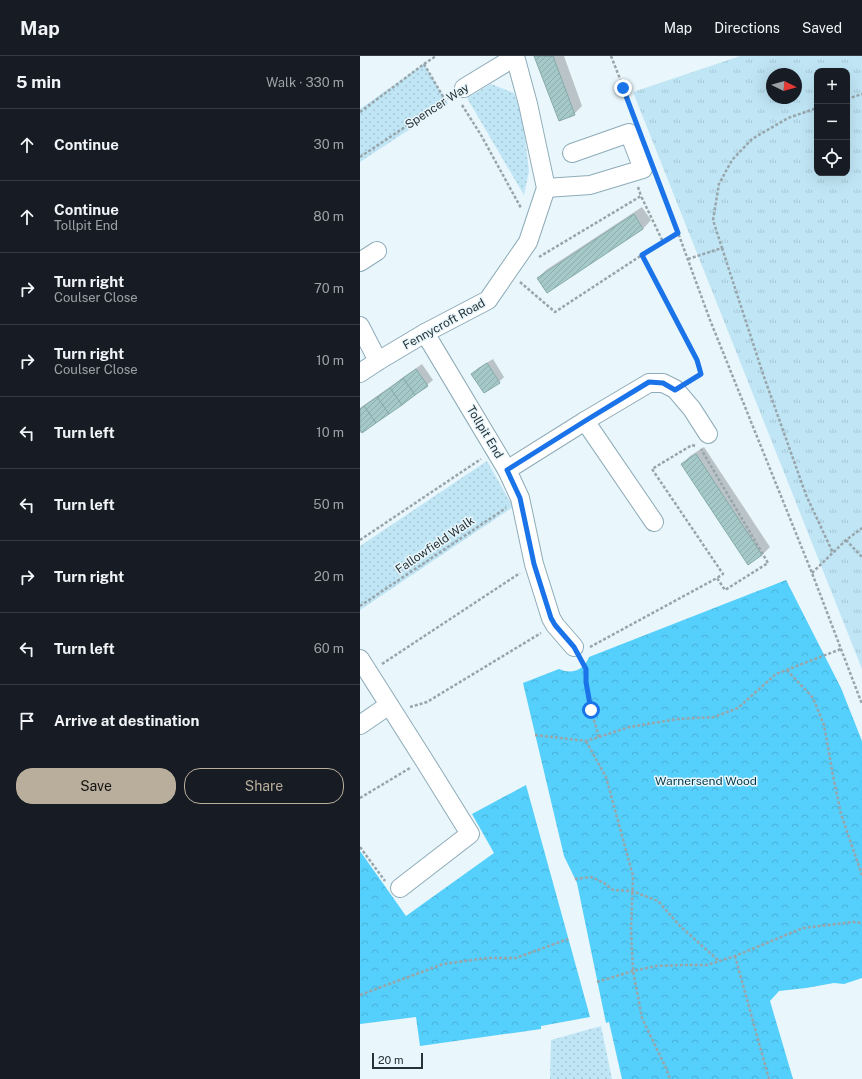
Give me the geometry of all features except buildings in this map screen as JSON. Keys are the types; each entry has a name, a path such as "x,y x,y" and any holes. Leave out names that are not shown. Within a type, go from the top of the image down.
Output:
{"street":[{"name":"Spencer Way","path":"459,91 515,57"},
{"path":"515,57 528,104 546,188 590,185 643,169 629,133 572,153"},
{"name":"Fennycroft Road","path":"360,373 425,333 488,300 528,242 546,188"},
{"path":"360,262 377,251"},
{"path":"360,326 378,361"},
{"name":"Tollpit End","path":"425,333 507,470 520,498 534,564 551,618 576,650"},
{"path":"507,470 649,382 663,383 675,390 692,409 708,434"},
{"path":"585,421 654,522"},
{"path":"365,666 470,834 400,888"},
{"path":"360,725 392,709"}],"path":[{"path":"360,112 436,56"},
{"path":"611,56 637,124"},
{"path":"424,64 446,100"},
{"path":"459,91 532,229"},
{"name":"Spencer Way","path":"360,157 459,91"},
{"path":"850,98 862,94"},
{"path":"814,109 788,118 758,135 752,139 732,160 719,184 713,220 763,374 806,495 833,552"},
{"path":"656,175 710,320 812,573 862,704"},
{"path":"539,258 641,196 663,242"},
{"path":"508,271 555,312 678,233"},
{"path":"688,258 722,248"},
{"path":"642,255 697,360 701,374 675,390"},
{"path":"599,737 588,696 586,669 576,650 723,574 652,469 692,445 699,448 768,563 725,590 717,578"},
{"path":"360,540 495,450"},
{"name":"Fallowfield Walk","path":"360,606 520,498"},
{"path":"812,573 846,540 862,528"},
{"path":"846,540 862,557"},
{"path":"365,666 534,564"},
{"path":"392,709 426,702 555,625"},
{"path":"535,735 586,741 629,728 671,720 714,716 738,708 776,674 841,649"},
{"path":"787,670 813,698 824,725 841,814 862,875"},
{"path":"586,741 606,777 633,876 631,931 633,971 642,1018 670,1079"},
{"path":"360,798 424,760"},
{"path":"360,847 394,893 400,888"},
{"path":"575,879 592,878 604,883 613,890 632,891 658,901 680,926 719,961"},
{"path":"597,982 656,966 707,965 735,956 803,928 853,922 862,923"},
{"path":"360,995 443,964 487,958 516,958 568,939"},
{"path":"735,956 769,1079"}],"green space":[{"path":"740,56 862,56 862,669 633,92"},
{"path":"424,64 448,104 360,162 360,109"},
{"path":"491,84 514,93 523,120 529,171 524,195 467,98"},
{"path":"487,461 513,507 360,610 360,546"},
{"name":"Warnersend Wood","path":"786,580 841,688 862,741 862,978 844,984 834,983 779,991 770,1001 793,1079 622,1079 609,1022 606,1023 577,883 564,856 523,683 559,669 564,671 577,670 584,665 589,657"},
{"path":"526,785 590,1017 541,1026 541,1029 420,1046 416,1017 360,1024 360,851 406,916 494,853 472,814"},
{"path":"601,1026 612,1079 550,1079 551,1040"}],"route":[{"path":"591,710 586,682 586,669 574,647 555,625 551,618 534,564 520,498 507,470 649,382 663,383 675,390 701,374 697,360 642,255 678,233 623,88"}]}
